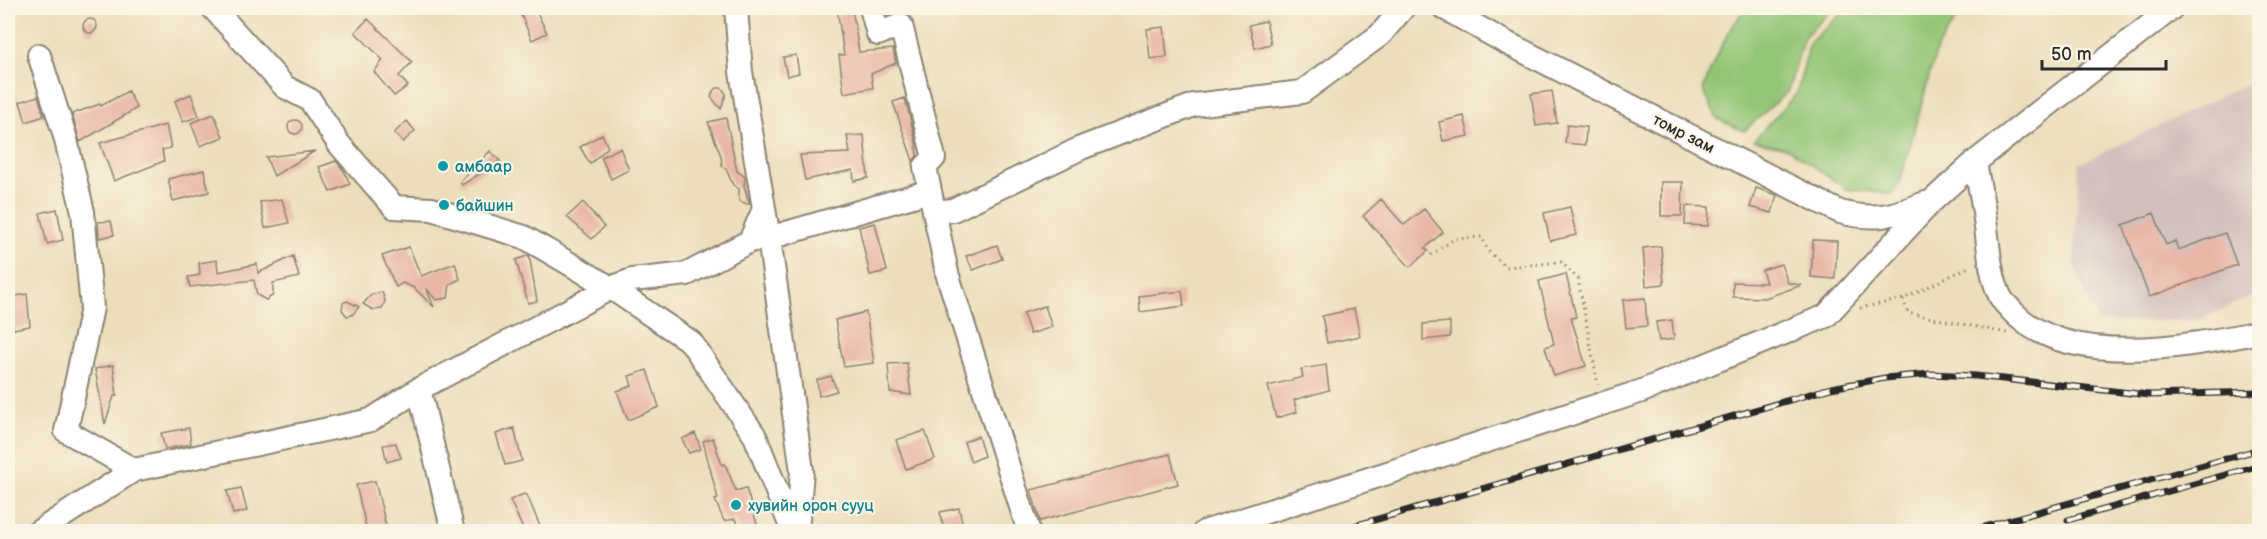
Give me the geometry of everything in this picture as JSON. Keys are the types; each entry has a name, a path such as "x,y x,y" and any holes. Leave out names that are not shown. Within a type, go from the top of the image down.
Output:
{"street":[{"path":"213,8 285,87 310,100 339,144 393,207 432,209 524,237 611,288 691,342 755,436 795,531"},
{"path":"736,8 741,72 764,209 760,239 802,471 795,531"},
{"path":"871,8 878,34 901,25 934,158 925,167 947,273 1029,531"},
{"path":"38,531 134,470 370,420 418,389 611,288 632,280 687,274 760,239 932,202 953,210 1022,174 1081,148 1194,105 1302,92 1380,34 1403,8"},
{"name":"томр зам","path":"1444,8 1503,41 1840,212 1865,219 1893,216 1932,201"},
{"path":"1204,531 1612,400 1826,316 1932,201 1975,162 2172,8"},
{"path":"39,55 65,136 83,212 92,308 66,431 134,470"},
{"path":"1975,162 1985,219 1989,263 2000,298 2020,320 2052,338 2089,345 2131,349 2204,343 2259,332"},
{"path":"418,389 453,531"}],"path":[{"path":"1431,255 1454,239 1482,237 1488,251 1506,267 1561,262 1578,279 1599,389 1612,400"},
{"path":"1859,309 1903,299 1975,264 1989,263"},
{"path":"1903,299 1908,313 2008,333"}],"shaded area":[{"path":"2259,78 2259,294 2198,320 2097,322 2074,263 2079,164"}],"green space":[{"path":"1746,8 1834,8 1804,37 1788,91 1744,131 1717,119 1703,90 1721,47"},
{"path":"1848,8 1963,8 1937,48 1900,182 1892,194 1846,189 1789,149 1754,140 1797,93 1810,42"}],"building":[{"path":"518,8 535,8 547,33 532,40"},
{"path":"837,8 852,8 859,52 893,49 896,63 871,74 873,88 844,93 839,55 844,55"},
{"path":"90,19 95,21 97,26 95,31 90,33 85,31 83,26 85,21"},
{"path":"368,19 412,62 399,76 408,86 394,96 374,72 383,60 355,32"},
{"path":"1266,21 1271,44 1255,48 1249,25"},
{"path":"1164,27 1167,57 1150,59 1147,29"},
{"path":"796,55 799,73 787,76 783,57"},
{"path":"717,88 722,88 726,94 721,109 711,97"},
{"path":"128,91 137,108 80,142 72,114 100,104 101,106"},
{"path":"1552,91 1557,123 1536,126 1531,94"},
{"path":"191,94 199,116 183,122 175,101"},
{"path":"38,96 44,116 26,122 20,102"},
{"path":"905,98 916,142 917,156 913,161 893,102"},
{"path":"214,114 223,137 200,146 191,123"},
{"path":"1464,116 1469,136 1443,141 1439,122"},
{"path":"726,118 737,171 745,177 744,186 750,204 739,201 739,189 733,185 726,169 722,166 721,156 708,122"},
{"path":"292,120 298,120 302,127 298,134 292,134 288,130 288,124"},
{"path":"407,121 415,131 403,142 394,133"},
{"path":"166,125 171,148 162,150 164,161 114,181 100,143"},
{"path":"1567,125 1586,127 1585,145 1565,143"},
{"path":"602,134 608,147 590,164 580,147"},
{"path":"864,135 868,178 854,181 853,170 805,180 800,155 850,153 847,136"},
{"path":"620,148 629,170 611,179 601,157"},
{"path":"315,151 274,176 266,157"},
{"path":"490,151 500,161 462,185 460,182"},
{"path":"336,161 350,184 330,192 319,167"},
{"path":"204,170 209,192 173,201 168,179"},
{"path":"1661,182 1683,182 1682,216 1661,216"},
{"path":"1756,188 1777,195 1772,213 1750,207"},
{"path":"282,199 289,223 265,228 260,202"},
{"path":"1381,199 1404,225 1424,209 1443,232 1425,248 1428,251 1410,267 1363,216"},
{"path":"583,202 604,227 592,239 567,217"},
{"path":"1686,206 1709,207 1708,226 1685,225"},
{"path":"1570,207 1576,235 1550,241 1544,213"},
{"path":"57,209 63,240 47,244 40,213"},
{"path":"2154,213 2166,245 2175,241 2178,250 2225,233 2237,265 2149,297 2123,225"},
{"path":"111,221 114,235 99,238 98,222"},
{"path":"875,223 887,271 870,275 859,227"},
{"path":"1813,240 1837,241 1835,279 1811,277"},
{"path":"997,245 1002,259 973,270 966,256"},
{"path":"1661,246 1664,284 1646,286 1643,248"},
{"path":"409,247 421,276 455,263 460,279 450,284 448,298 436,300 426,288 434,307 414,288 403,283 396,287 382,256"},
{"path":"529,255 537,301 528,303 516,260"},
{"path":"293,256 299,277 273,283 273,295 266,300 257,295 254,280 190,287 188,277 200,275 199,263 217,260 218,272 257,264 258,273"},
{"path":"1781,264 1788,283 1802,285 1765,298 1733,297 1733,282 1766,283 1762,270"},
{"path":"1566,274 1576,317 1571,318 1586,366 1554,376 1545,347 1554,344 1539,281"},
{"path":"1182,291 1184,306 1140,312 1139,296"},
{"path":"382,292 385,301 382,309 373,310 363,304 371,295"},
{"path":"27,294 30,326 13,329 9,297"},
{"path":"1645,298 1647,326 1626,328 1623,300"},
{"path":"347,301 359,307 352,315 347,316 342,310 343,303"},
{"path":"1045,306 1052,327 1030,334 1023,313"},
{"path":"1354,309 1360,336 1327,343 1322,316"},
{"path":"866,312 874,363 844,367 835,320"},
{"path":"1672,320 1674,339 1659,341 1656,322"},
{"path":"1450,322 1450,337 1423,340 1423,324"},
{"path":"907,363 911,395 890,392 888,364"},
{"path":"113,365 117,396 114,396 105,424 95,369"},
{"path":"1326,365 1329,390 1294,400 1297,412 1276,418 1268,386 1303,377 1301,369"},
{"path":"647,370 659,407 628,420 617,391 632,386 629,376"},
{"path":"831,376 837,391 819,396 817,380"},
{"path":"189,428 191,444 165,449 161,433"},
{"path":"514,428 522,461 505,465 496,434"},
{"path":"925,431 935,459 906,469 896,440"},
{"path":"695,433 701,449 689,453 682,439"},
{"path":"978,436 984,456 971,462 964,442"},
{"path":"713,438 722,465 725,464 736,491 746,488 759,531 741,531 735,519 724,521 715,500 718,499 703,441"},
{"path":"396,443 401,458 387,462 383,445"},
{"path":"1170,454 1178,484 1040,521 1031,490"},
{"path":"375,481 387,531 367,531 356,485"},
{"path":"241,488 247,511 233,514 227,491"},
{"path":"524,494 527,495 542,531 524,531 510,500"},
{"path":"959,508 964,531 944,531 940,512"}],"railway":[{"path":"1333,532 1831,388 1885,378 1930,374 1976,376 2149,395 2260,392"},
{"path":"1967,532 2260,449"},
{"path":"2068,520 2260,465"}],"place":[{"name":"амбаар","path":"443,166"},
{"name":"байшин","path":"444,205"},
{"name":"хувийн орон сууц","path":"736,505"}]}
